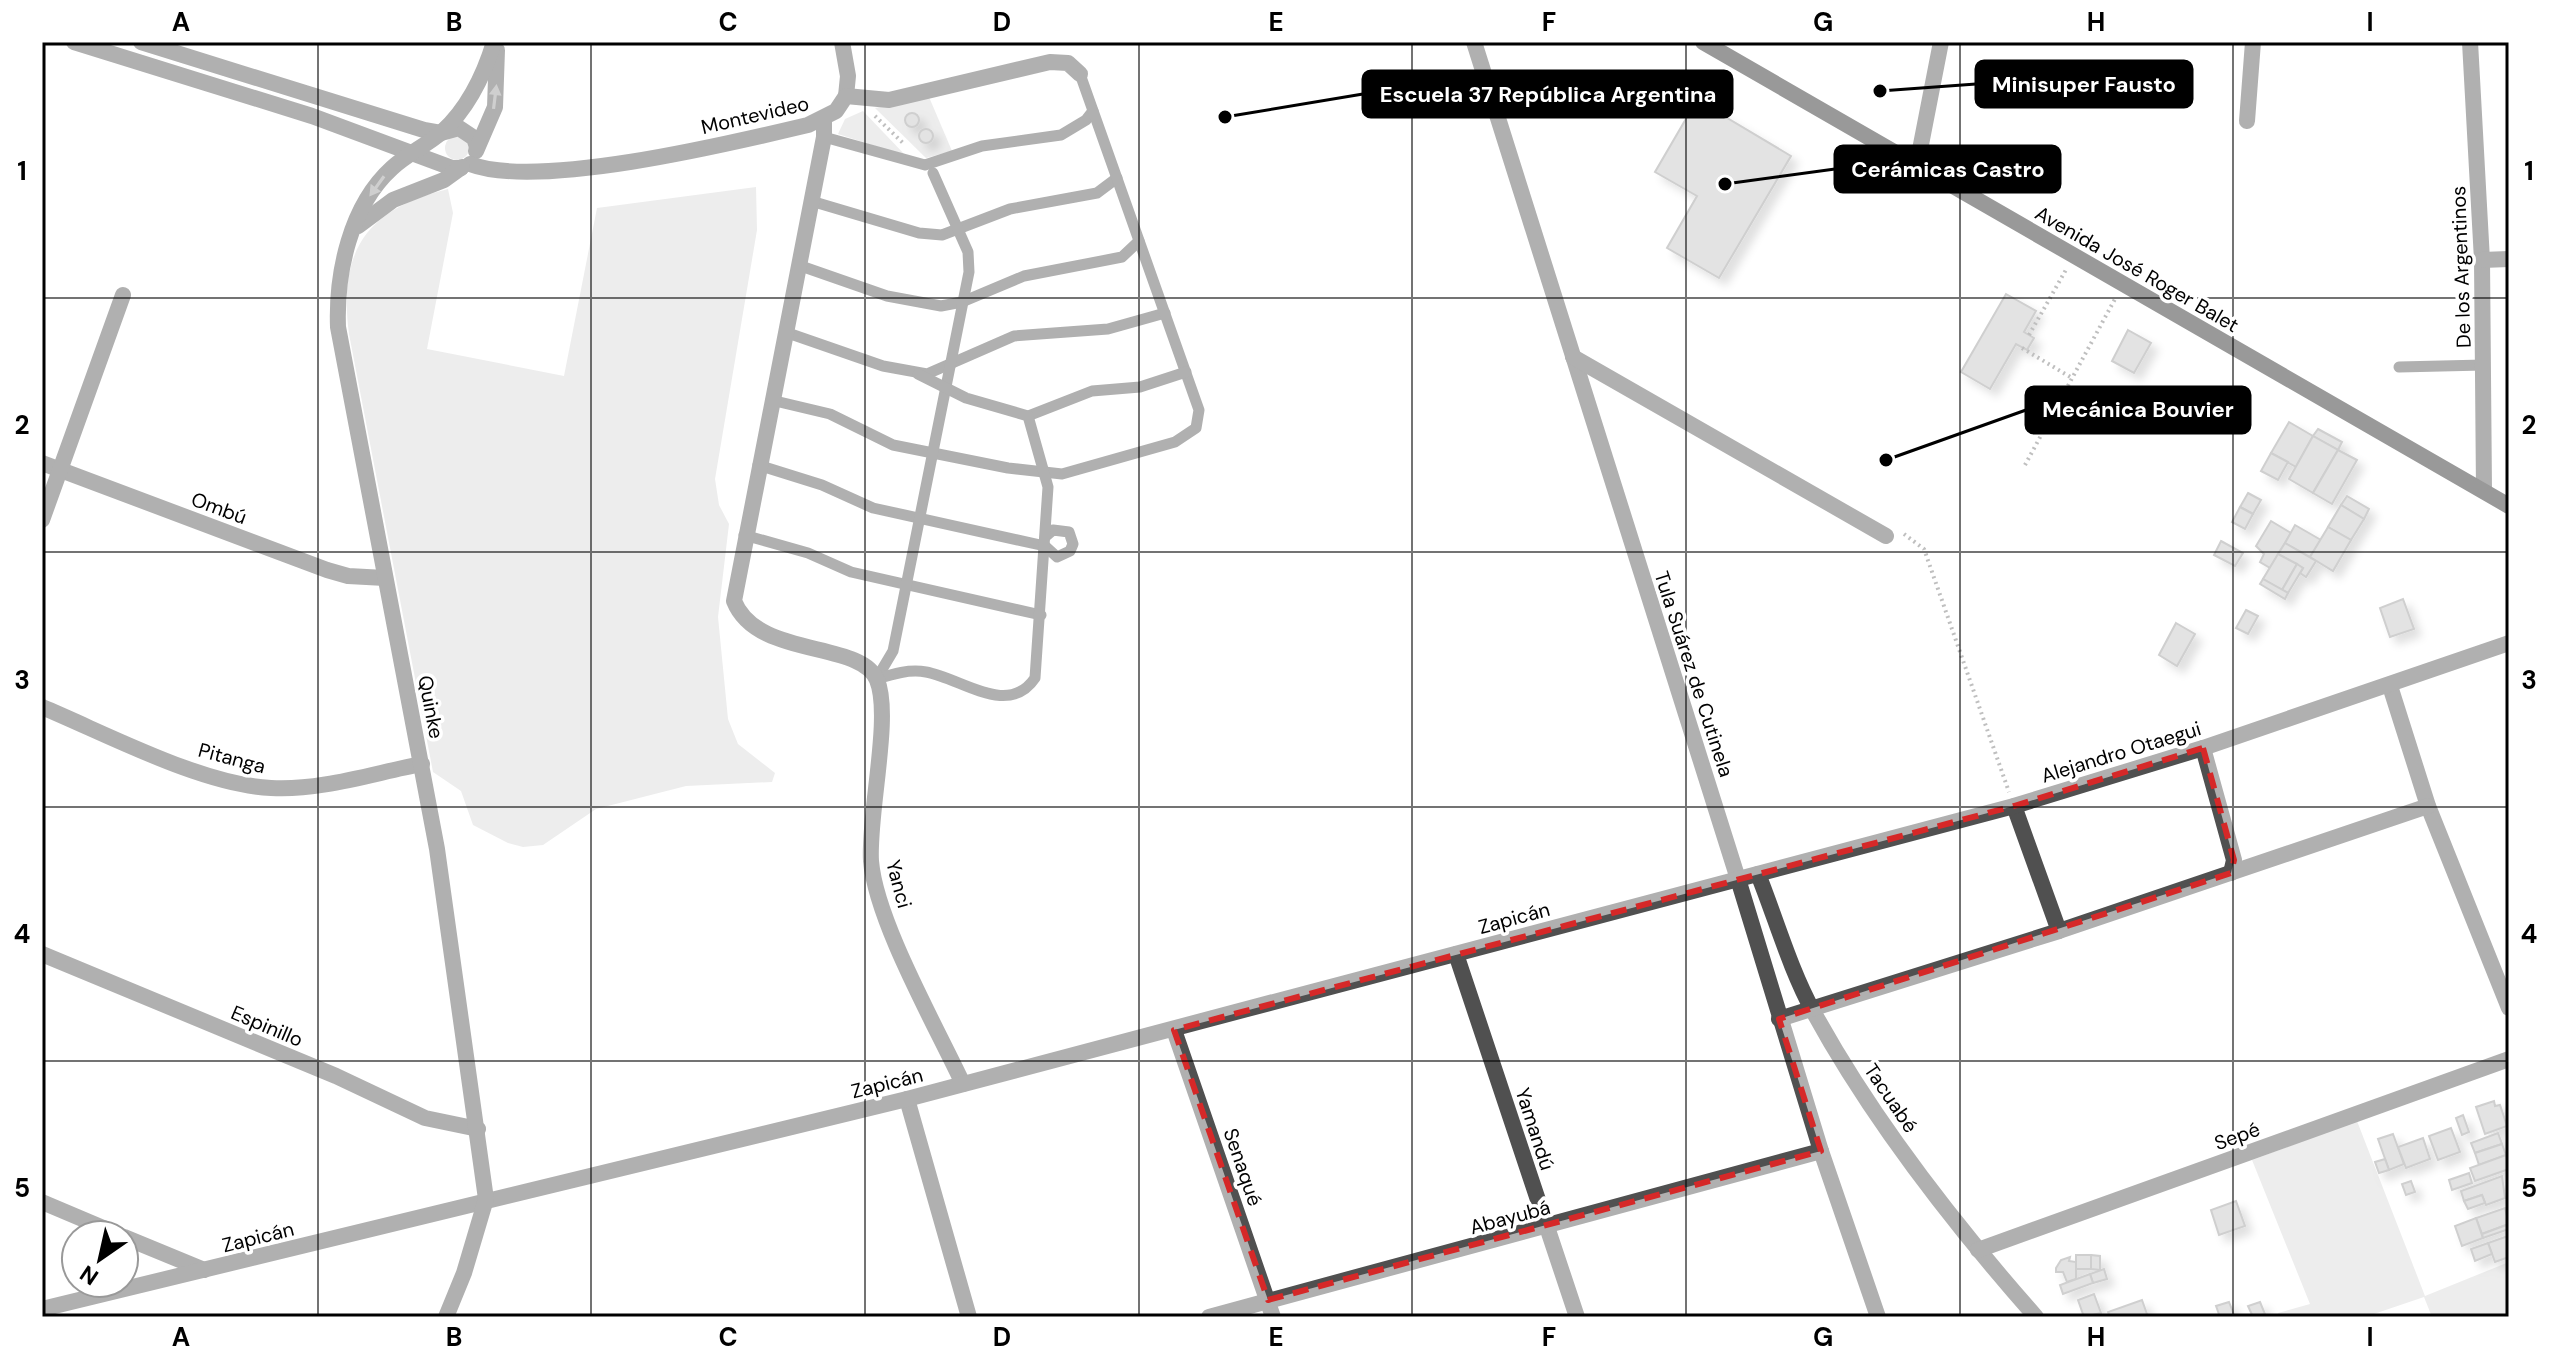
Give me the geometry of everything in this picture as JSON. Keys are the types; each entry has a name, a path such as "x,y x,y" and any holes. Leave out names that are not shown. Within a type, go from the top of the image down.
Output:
{"street":[{"path":"74,42 323,120 443,164 465,166"},
{"path":"141,42 410,126 441,133 459,128 468,131 477,147"},
{"name":"Quinke","path":"486,1199 422,764 338,327 339,274 356,227 378,184 411,153 441,133 473,92 496,42"},
{"name":"Quinke","path":"465,166 495,107 496,42"},
{"path":"842,42 848,76 846,96 889,100 1050,62 1068,63 1080,74"},
{"name":"Tula Suárez de Cutinela","path":"1474,42 1738,879 1779,1019 1878,1317"},
{"name":"Avenida José Roger Balet","path":"1703,42 2509,506"},
{"path":"1917,165 1941,42"},
{"path":"2247,121 2253,42"},
{"name":"De los Argentinos","path":"2470,42 2482,260 2484,491"},
{"name":"Montevideo","path":"465,166 511,173 589,166 719,145 824,119 836,111 846,96"},
{"path":"824,119 824,137 734,588 739,613 758,629 860,663 877,679"},
{"path":"441,133 436,146 443,164"},
{"path":"356,227 393,200 444,180 465,166"},
{"path":"2482,260 2509,259"},
{"path":"42,520 62,472 123,295"},
{"path":"1573,357 1886,536"},
{"name":"Ombú","path":"42,463 327,570 348,576 385,578"},
{"name":"Alejandro Otaegui","path":"1738,879 2014,806 2203,748 2509,643"},
{"name":"Yanci","path":"877,679 882,707 871,831 877,893 963,1084"},
{"path":"2390,686 2428,806 2509,1008"},
{"name":"Pitanga","path":"42,707 173,762 253,787 296,788 422,764"},
{"path":"2203,748 2234,860 2231,873"},
{"path":"2014,806 2059,931"},
{"path":"1779,1019 2059,931 2428,806"},
{"name":"Tacuabé","path":"1758,874 1811,1008 1858,1087 1978,1250 2036,1317"},
{"name":"Zapicán","path":"42,1309 907,1099 1738,879"},
{"name":"Espinillo","path":"42,954 336,1076 425,1118 478,1129"},
{"name":"Yamandú","path":"1456,954 1577,1317"},
{"name":"Senaqué","path":"1174,1030 1273,1317"},
{"name":"Sepé","path":"1978,1250 2509,1059"},
{"path":"907,1099 969,1317"},
{"name":"Abayubá","path":"1209,1317 1547,1228 1821,1151"},
{"path":"446,1317 464,1273 486,1199"},
{"path":"42,1202 82,1219"},
{"path":"140,1244 204,1271"}],"lane":[{"path":"771,400 830,414 883,441 934,455 1062,474 1175,442 1191,433 1200,417 1080,74"},
{"path":"824,137 929,169 982,146 1061,135 1086,120 1093,111"},
{"path":"877,679 893,651 908,585 970,262 960,229 929,169"},
{"path":"811,201 919,233 942,235 1010,209 1097,193 1117,178"},
{"path":"798,265 909,302 941,306 962,302 1024,276 1122,257 1139,241"},
{"path":"918,374 949,367 976,350 1014,336 1108,329 1165,313"},
{"path":"785,332 883,366 918,374 966,398 1028,416 1092,391 1140,387 1186,372"},
{"path":"2399,367 2484,365"},
{"path":"877,679 910,671 924,672 1000,696 1022,693 1035,678 1045,541 1045,472 1028,416"},
{"path":"758,465 822,485 861,504 959,525 989,536 1045,541"},
{"path":"744,535 808,553 851,572 1041,615"}],"path":[{"path":"846,96 869,111 929,169"},
{"path":"2029,335 2074,256"},
{"path":"2025,465 2123,285"},
{"path":"2022,348 2072,378"},
{"path":"1886,536 1905,534 1924,549 2014,806"}],"highlighted area":[{"path":"2203,748 2234,860 2231,873 1779,1019 1821,1151 1268,1300 1174,1030 2014,806"}],"shaded area":[{"path":"929,97 952,151 926,158 875,108"},
{"path":"863,111 906,156 838,134 845,119"},
{"path":"457,136 465,140 469,148 465,156 457,160 449,156 445,148 449,140"},
{"path":"756,187 757,230 715,479 719,505 729,524 718,617 728,719 738,744 775,773 772,782 686,786 596,809 543,845 523,847 508,843 473,825 461,791 433,772 349,334 348,279 354,257 364,238 396,208 448,189 453,213 427,349 564,376 597,208"},
{"path":"2357,1121 2425,1296 2509,1262 2509,1317 2432,1317 2424,1297 2365,1317 2279,1317 2278,1313 2310,1304 2252,1160"}],"building":[{"path":"1697,100 1791,156 1719,278 1667,248 1697,196 1655,172"},
{"path":"912,113 919,120 912,127 905,120"},
{"path":"926,129 933,136 926,143 919,136"},
{"path":"2006,294 2036,311 2024,332 2034,338 2027,350 2016,344 1990,389 1961,372"},
{"path":"2128,330 2151,343 2134,373 2112,361"},
{"path":"2289,422 2313,436 2296,467 2271,453"},
{"path":"2318,429 2342,442 2338,450 2313,436"},
{"path":"2313,436 2338,450 2313,493 2289,479"},
{"path":"2338,450 2357,460 2332,504 2313,493"},
{"path":"2271,453 2288,462 2278,480 2261,471"},
{"path":"2248,493 2261,500 2253,514 2240,507"},
{"path":"2347,496 2369,509 2364,519 2341,505"},
{"path":"2341,505 2364,519 2351,540 2328,527"},
{"path":"2240,507 2253,514 2245,529 2232,522"},
{"path":"2271,521 2291,533 2270,568 2260,562 2264,554 2256,546"},
{"path":"2295,525 2321,540 2310,557 2285,543"},
{"path":"2328,527 2351,540 2333,571 2310,557"},
{"path":"2221,541 2243,553 2235,566 2214,555"},
{"path":"2285,543 2316,561 2306,577 2300,573 2303,568 2278,554"},
{"path":"2278,554 2297,564 2282,590 2263,579"},
{"path":"2297,564 2303,568 2288,593 2282,590"},
{"path":"2263,579 2288,593 2285,599 2260,584"},
{"path":"2403,599 2414,629 2390,637 2380,608"},
{"path":"2246,610 2258,616 2248,634 2236,628"},
{"path":"2176,623 2195,634 2177,666 2159,655"},
{"path":"2494,1101 2495,1106 2500,1105 2507,1126 2485,1134 2476,1107"},
{"path":"2463,1115 2469,1132 2462,1135 2456,1118"},
{"path":"2451,1128 2460,1152 2438,1160 2429,1136"},
{"path":"2498,1133 2502,1144 2475,1153 2471,1143"},
{"path":"2393,1134 2404,1164 2389,1170 2378,1139"},
{"path":"2423,1138 2430,1159 2406,1168 2398,1147"},
{"path":"2502,1144 2506,1155 2479,1165 2475,1153"},
{"path":"2506,1155 2509,1169 2475,1181 2470,1168"},
{"path":"2385,1159 2389,1170 2379,1173 2375,1162"},
{"path":"2469,1173 2472,1183 2452,1190 2449,1180"},
{"path":"2502,1176 2505,1198 2486,1205 2482,1195 2464,1201 2461,1191"},
{"path":"2411,1181 2415,1192 2406,1195 2402,1184"},
{"path":"2482,1195 2485,1203 2468,1209 2464,1201"},
{"path":"2236,1201 2245,1226 2219,1235 2211,1210"},
{"path":"2505,1208 2509,1224 2482,1234 2476,1218"},
{"path":"2476,1218 2483,1238 2462,1246 2455,1226"},
{"path":"2509,1224 2509,1229 2483,1238 2482,1234"},
{"path":"2508,1236 2509,1257 2495,1262 2488,1243"},
{"path":"2488,1243 2492,1254 2475,1261 2471,1249"},
{"path":"2076,1255 2091,1255 2091,1269 2076,1269"},
{"path":"2091,1255 2100,1256 2100,1270 2091,1269"},
{"path":"2070,1257 2069,1261 2076,1262 2076,1279 2067,1282 2063,1272 2056,1272 2056,1268 2061,1260"},
{"path":"2104,1269 2107,1279 2093,1283 2090,1274"},
{"path":"2090,1274 2093,1283 2063,1294 2060,1285"},
{"path":"2094,1294 2101,1313 2084,1317 2078,1300"},
{"path":"2142,1300 2148,1317 2110,1317 2108,1312"},
{"path":"2229,1302 2235,1317 2220,1317 2216,1306"},
{"path":"2260,1302 2265,1314 2253,1317 2248,1306"}],"place":[{"name":"Minisuper Fausto","path":"1880,91"},
{"name":"Escuela 37 República Argentina","path":"1225,117"},
{"name":"Cerámicas Castro","path":"1725,184"},
{"name":"Mecánica Bouvier","path":"1886,460"}]}
